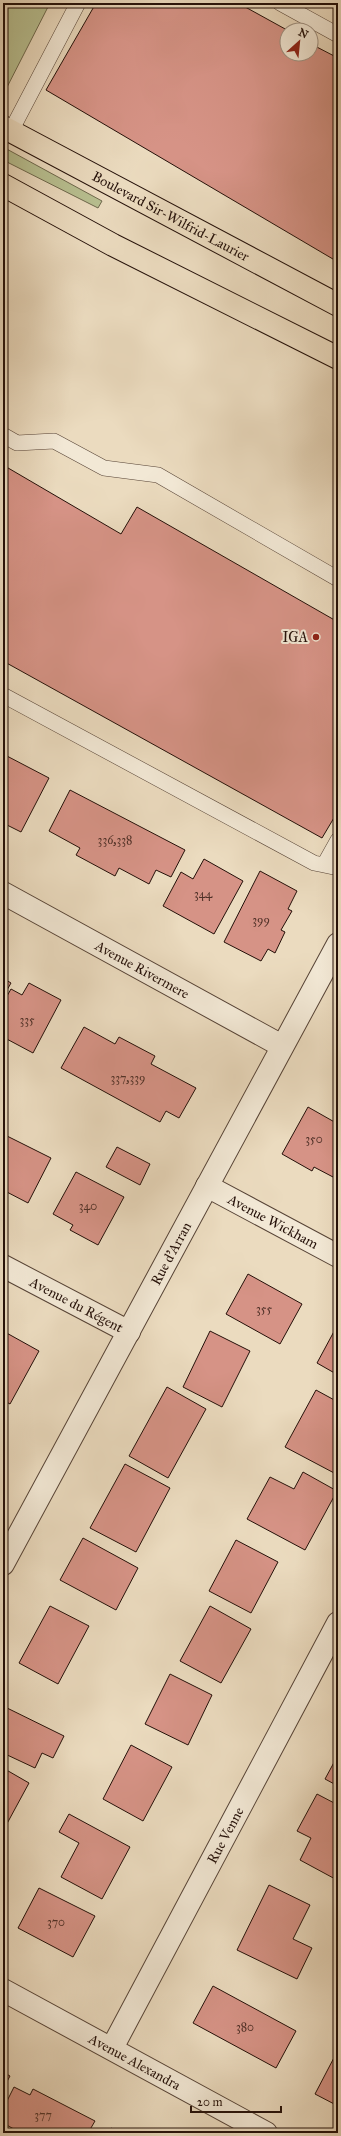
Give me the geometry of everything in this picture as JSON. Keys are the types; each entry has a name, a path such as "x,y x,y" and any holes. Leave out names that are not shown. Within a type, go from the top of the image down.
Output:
{"main road":[{"name":"Boulevard Sir-Wilfrid-Laurier","path":"7,129 338,305"},
{"path":"3,185 114,245 338,358"}],"street":[{"name":"Avenue Rivermere","path":"3,893 282,1046"},
{"name":"Rue d'Arran","path":"3,1564 338,944"},
{"name":"Avenue Wickham","path":"207,1186 338,1256"},
{"name":"Avenue du Régent","path":"3,1266 129,1332"},
{"name":"Rue Venne","path":"112,2048 338,1623"},
{"name":"Avenue Alexandra","path":"3,1990 266,2133"}],"lane":[{"path":"7,129 78,3"},
{"path":"280,3 338,35"},
{"path":"3,435 17,443 54,441 104,468 158,475 338,579"},
{"path":"3,695 314,863 331,867 338,840"}],"green space":[{"path":"3,3 50,3 3,95"},
{"path":"3,147 102,201 98,208 3,160"}],"building":[{"path":"96,3 238,3 279,26 279,62 319,62 319,48 338,58 338,262 46,90"},
{"path":"3,465 121,534 137,507 338,622 338,811 322,838 3,661"},
{"path":"5,755 49,778 21,832 3,823 3,759"},
{"path":"70,790 185,850 171,877 156,870 149,884 119,868 115,876 76,855 80,848 49,831"},
{"path":"204,859 243,881 214,934 163,906 181,872 193,879"},
{"path":"260,871 297,891 288,909 292,911 281,930 285,932 275,953 268,949 261,961 224,942"},
{"path":"3,978 11,983 3,997"},
{"path":"29,983 61,1000 33,1053 3,1037 3,1003 11,989 22,995"},
{"path":"84,1027 115,1044 119,1037 155,1056 151,1064 196,1088 179,1118 166,1111 160,1122 61,1068"},
{"path":"308,1107 338,1124 338,1168 333,1177 314,1167 312,1171 282,1154"},
{"path":"3,1134 51,1158 28,1203 3,1190"},
{"path":"117,1147 150,1164 140,1185 106,1167"},
{"path":"76,1172 124,1197 98,1245 70,1230 73,1225 53,1214"},
{"path":"248,1274 302,1304 280,1344 226,1314"},
{"path":"338,1324 338,1375 317,1363"},
{"path":"3,1331 39,1351 10,1404 3,1400"},
{"path":"210,1331 250,1351 222,1407 183,1387"},
{"path":"167,1387 206,1409 168,1478 129,1456"},
{"path":"316,1390 338,1402 338,1470 336,1474 285,1447"},
{"path":"125,1464 170,1488 136,1552 90,1528"},
{"path":"303,1472 337,1491 305,1550 247,1519 270,1477 294,1489"},
{"path":"83,1538 138,1568 116,1610 60,1580"},
{"path":"236,1540 278,1562 251,1613 209,1591"},
{"path":"50,1606 89,1626 58,1684 19,1663"},
{"path":"210,1606 251,1629 221,1683 180,1661"},
{"path":"170,1674 212,1695 188,1745 145,1724"},
{"path":"3,1706 64,1736 53,1758 42,1753 35,1768 3,1753"},
{"path":"131,1745 172,1767 143,1821 103,1799"},
{"path":"338,1755 338,1786 325,1779"},
{"path":"3,1768 29,1783 3,1831"},
{"path":"317,1794 338,1805 337,1880 300,1860 311,1838 297,1831"},
{"path":"69,1814 130,1847 102,1899 61,1877 79,1843 59,1832"},
{"path":"269,1885 310,1905 293,1939 312,1948 297,1979 237,1950"},
{"path":"39,1888 95,1916 73,1957 18,1928"},
{"path":"213,1986 296,2031 276,2068 193,2023"},
{"path":"338,2050 338,2106 315,2094"},
{"path":"3,2072 10,2076 3,2089"},
{"path":"14,2087 30,2095 33,2089 95,2121 88,2133 21,2133 3,2123 3,2109"},
{"path":"111,2128 120,2133 108,2133"}],"place":[{"name":"IGA","path":"316,637"}]}
